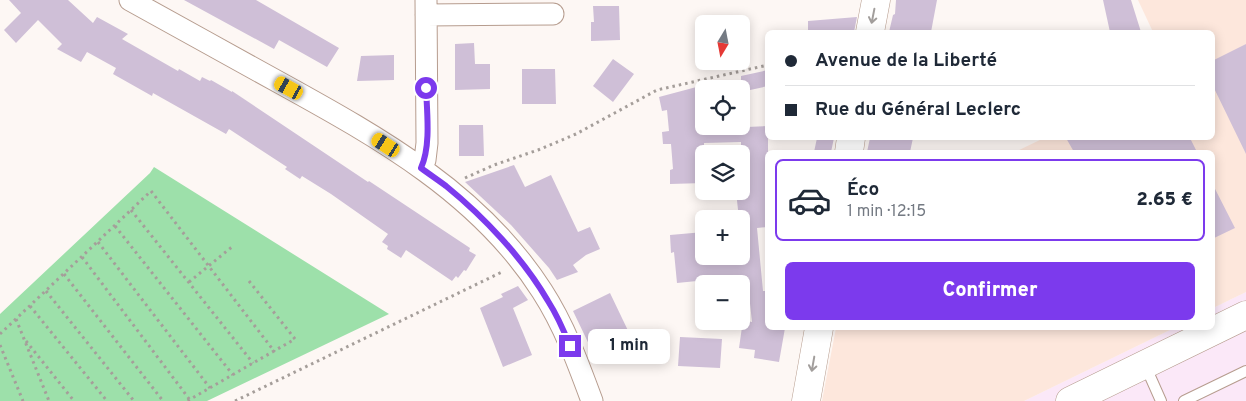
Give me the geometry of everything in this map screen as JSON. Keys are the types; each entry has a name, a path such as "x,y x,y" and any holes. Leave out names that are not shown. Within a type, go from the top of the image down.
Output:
{"main road":[{"path":"870,30 876,0"},
{"path":"1215,329 1246,314"},
{"path":"806,401 819,330"},
{"path":"1070,401 1214,330"}],"street":[{"path":"130,0 165,9 353,124 446,186 489,225 521,262 541,289 558,319 575,356 592,401"},
{"path":"421,168 425,160 427,143 426,8 553,14"}],"lane":[{"path":"1145,364 1161,401"},
{"path":"1184,401 1246,371"}],"path":[{"path":"446,186 494,165 538,150 576,134 657,90 765,66"},
{"path":"0,334 151,191 274,351"},
{"path":"132,210 253,363"},
{"path":"115,226 233,374"},
{"path":"98,242 210,388"},
{"path":"189,282 233,246"},
{"path":"82,257 188,400 295,339 249,281"},
{"path":"235,401 521,262"},
{"path":"64,274 163,401"},
{"path":"46,291 134,401"},
{"path":"30,306 108,401"},
{"path":"16,319 49,401"},
{"path":"24,338 74,401"},
{"path":"0,345 23,401"}],"shaded area":[{"path":"1138,0 1246,0 1246,292 1215,307 1215,150 1019,150 1040,140 1215,140 1215,30 1152,30"},
{"path":"1246,292 1246,401 1024,401 1170,330 1215,330 1215,307"},
{"path":"836,330 1170,330 1024,401 822,401"}],"green space":[{"path":"154,167 389,314 207,401 0,401 0,314 150,173"}],"building":[{"path":"9,0 68,0 93,23 97,17 128,34 122,39 178,71 179,69 200,81 202,77 211,80 232,91 470,248 469,251 476,255 466,271 464,270 458,278 456,276 452,281 406,250 401,258 387,249 388,246 382,242 388,234 331,194 302,176 300,179 285,169 287,167 229,129 226,134 153,93 152,96 113,74 116,68 87,52 81,62 57,49 62,44 38,20 16,43 4,30 21,13"},
{"path":"184,0 256,0 339,48 327,67 279,40 274,49"},
{"path":"896,0 937,0 931,30 889,30 893,15 895,14"},
{"path":"1103,0 1131,0 1140,30 1110,30"},
{"path":"593,6 619,6 620,40 591,41 591,22 594,22"},
{"path":"857,17 854,30 808,30 808,21"},
{"path":"474,43 475,64 490,64 490,89 455,90 455,44"},
{"path":"1246,44 1246,154 1215,90 1215,60"},
{"path":"394,55 394,80 357,81 361,56"},
{"path":"613,59 634,74 613,102 593,86"},
{"path":"522,69 555,69 556,104 522,104"},
{"path":"765,71 765,87 750,90 750,80 741,80 741,76"},
{"path":"695,87 695,135 750,135 750,127 765,126 765,140 768,140 768,150 765,150 765,227 757,228 763,291 765,291 765,330 785,330 779,362 754,358 755,350 739,348 742,330 750,330 750,322 752,322 750,275 695,275 695,281 677,283 674,252 671,253 670,235 695,233 695,265 750,265 750,210 738,210 737,200 750,200 750,145 741,145 741,142 695,145 695,183 670,184 670,170 673,169 671,144 663,144 662,132 669,131 667,110 662,111 659,97"},
{"path":"459,125 483,125 484,156 459,156"},
{"path":"817,140 834,140 831,150 814,150"},
{"path":"870,140 913,140 910,150 867,150"},
{"path":"1067,140 1191,140 1196,150 1073,150"},
{"path":"514,165 525,187 551,175 578,232 590,227 600,249 586,255 573,265 578,272 557,280 549,268 511,225 465,182"},
{"path":"1215,189 1235,228 1215,238"},
{"path":"518,286 528,300 513,308 532,355 503,367 480,308 503,297 501,294"},
{"path":"610,293 644,364 597,361 573,311"},
{"path":"680,337 722,339 720,368 678,366"}],"route":[{"path":"426,88 427,143 425,160 421,168 464,201 508,246 549,301 570,346"}]}
